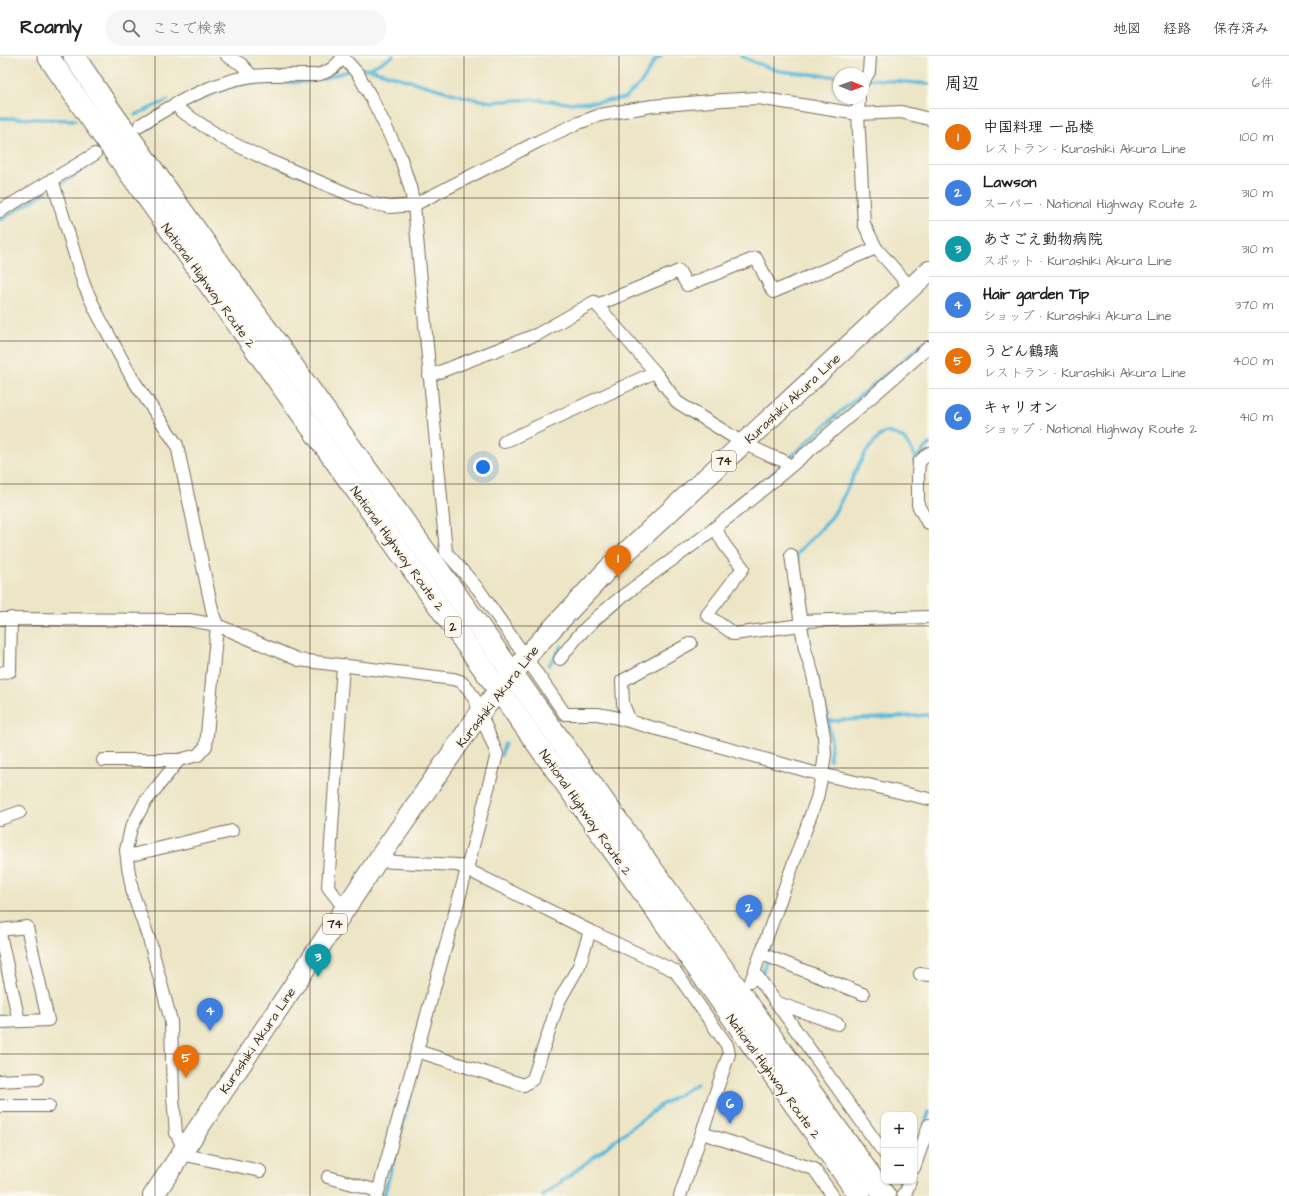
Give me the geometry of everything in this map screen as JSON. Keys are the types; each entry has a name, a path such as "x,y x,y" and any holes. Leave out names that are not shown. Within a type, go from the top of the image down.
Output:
{"highway":[{"name":"National Highway Route 2","path":"48,56 98,129 860,1196"},
{"name":"National Highway Route 2","path":"74,56 119,123 904,1190"}],"main road":[{"name":"Kurashiki Akura Line","path":"153,1196 377,861 480,713 539,642 610,567 929,271"}],"street":[{"path":"227,56 241,64 252,76"},
{"path":"140,125 176,104 223,83 252,76 316,75 331,71 343,56 358,74 400,156 414,205 446,552 479,590 519,666 564,714 597,714 614,716 822,775 929,799"},
{"path":"869,72 870,56"},
{"path":"176,104 181,111 222,138 265,159 370,203 390,206 414,205 539,141 576,124 600,115 652,106 758,98 858,114 902,112 929,119"},
{"path":"859,104 864,224 876,248 911,288"},
{"path":"0,211 94,154"},
{"path":"52,179 84,285 132,378 178,445 211,607 217,625 206,746 198,755 179,760 103,760"},
{"path":"597,305 679,270 687,285 756,258 773,292 876,248"},
{"path":"429,376 538,334 594,302 655,372 677,402 743,443 787,464"},
{"path":"560,659 589,625 615,603 716,527 787,464 929,347"},
{"path":"504,442 655,372"},
{"path":"929,453 920,462 918,474 918,504 929,524"},
{"path":"716,527 723,544 743,568 707,615 734,634 800,623 929,617"},
{"path":"791,555 800,623 805,649 813,675 824,736 825,754 817,798 757,980 775,1002 881,1149"},
{"path":"0,673 10,672 6,618 189,620 217,625 299,660 453,679 460,681 474,698 497,754 470,871 421,1053 377,1194 328,1177"},
{"path":"630,721 623,704 622,681 691,643"},
{"path":"343,665 328,887 345,909"},
{"path":"179,760 145,802 131,828 126,850 133,894 150,942 171,1021 173,1097 176,1133 182,1151 260,1171"},
{"path":"0,819 20,812"},
{"path":"127,856 232,831"},
{"path":"377,861 457,865 675,971 728,1042 729,1054 680,1196"},
{"path":"0,930 27,927 48,1020 0,1022"},
{"path":"421,1053 524,1085 532,1079 559,1001 579,966 590,931"},
{"path":"0,934 19,1021"},
{"path":"766,956 863,994"},
{"path":"775,1002 838,1024"},
{"path":"0,1081 37,1079"},
{"path":"0,1106 49,1106"},
{"path":"917,1159 929,1125"},
{"path":"702,1133 814,1169 833,1196"}],"waterway":[{"path":"369,69 393,56"},
{"path":"362,69 369,69 465,97 492,102 532,99 567,103 600,102 625,98 642,82 655,60 661,56"},
{"path":"741,56 779,71 833,76"},
{"path":"322,79 348,71"},
{"path":"871,79 929,84"},
{"path":"188,104 237,86 312,81"},
{"path":"135,115 168,100"},
{"path":"146,130 167,115"},
{"path":"0,118 75,120"},
{"path":"61,184 97,160"},
{"path":"0,220 47,192"},
{"path":"762,483 840,412 929,339"},
{"path":"799,572 797,554 833,515 861,460 876,440 885,432 897,435 905,440 916,458 929,444"},
{"path":"549,665 562,646"},
{"path":"824,702 828,721 929,715"},
{"path":"828,721 831,739 830,760"},
{"path":"501,755 505,743"},
{"path":"761,978 795,877"},
{"path":"543,1196 661,1105 697,1084"},
{"path":"384,1196 411,1093"},
{"path":"925,1124 929,1112"}],"place":[{"name":"中国料理 一品楼","path":"618,578"},
{"name":"Lawson","path":"749,928"},
{"name":"あさごえ動物病院","path":"318,977"},
{"name":"Hair garden Tip","path":"210,1031"},
{"name":"うどん鶴璃","path":"186,1078"},
{"name":"キャリオン","path":"730,1124"}]}
